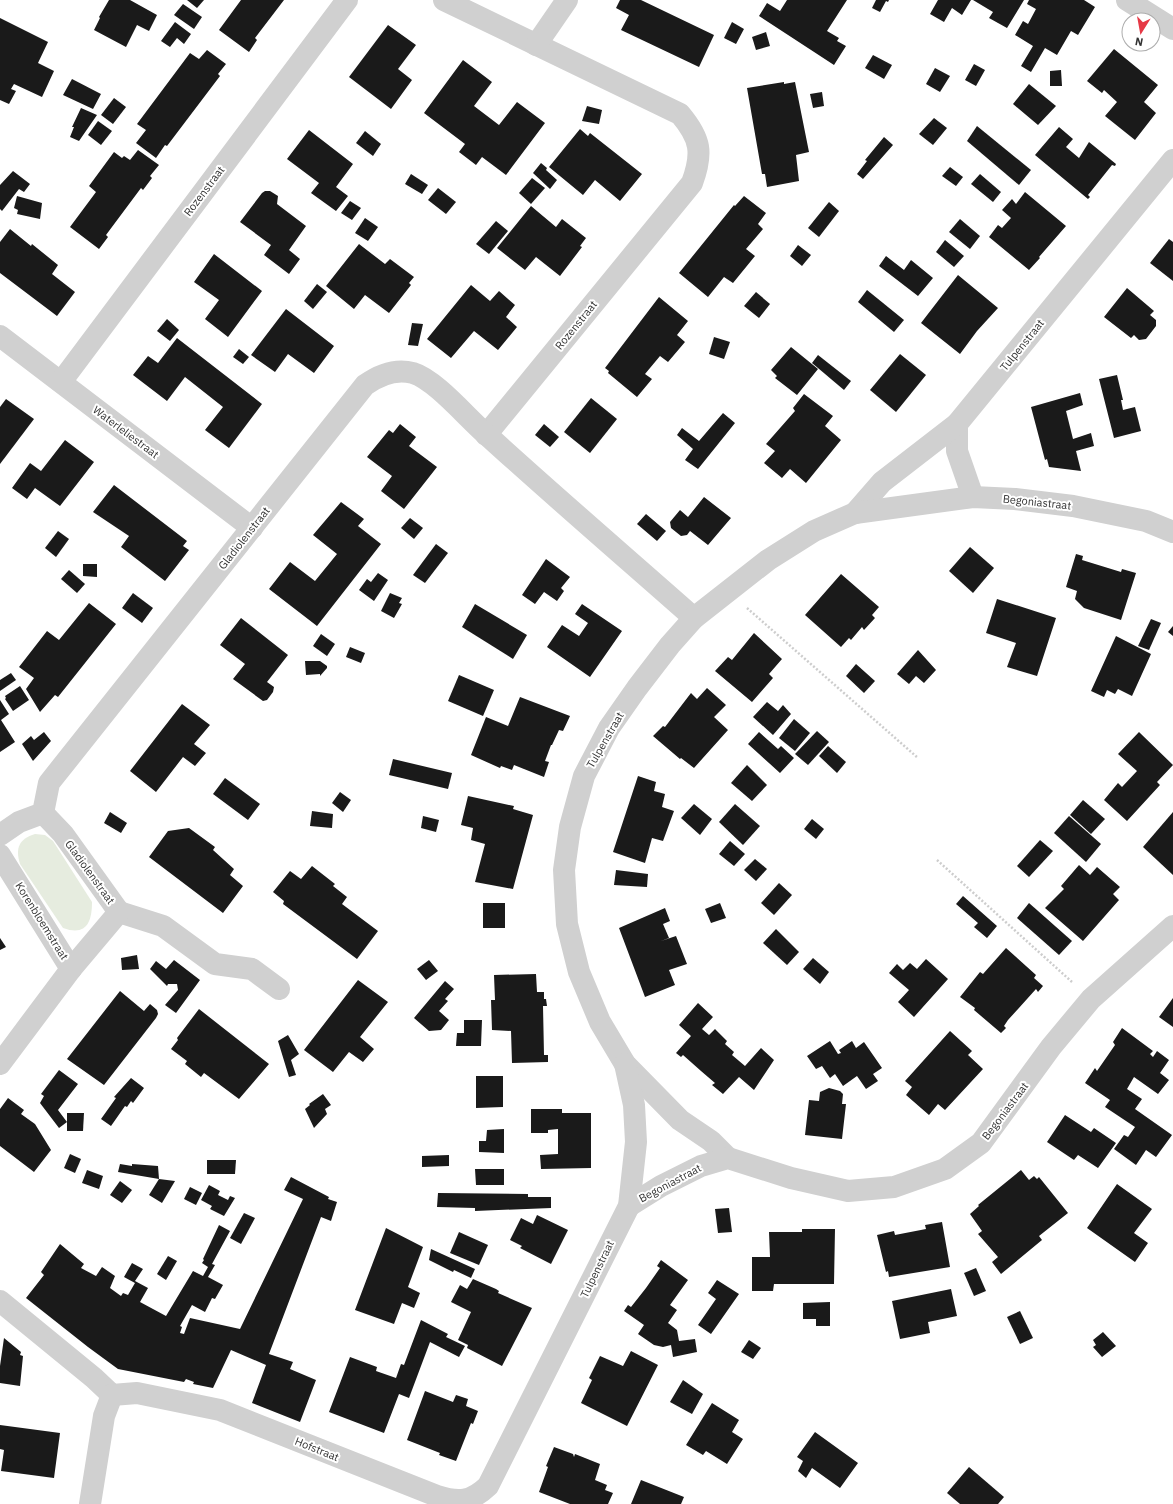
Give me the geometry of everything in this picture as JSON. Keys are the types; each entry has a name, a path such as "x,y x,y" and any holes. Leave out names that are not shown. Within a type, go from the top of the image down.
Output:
{"street":[{"name":"Rozenstraat","path":"61,382 347,0"},
{"name":"Rozenstraat","path":"444,0 680,114 693,130 698,148 698,168 692,183 486,435"},
{"path":"536,45 567,0"},
{"path":"1127,0 1173,29"},
{"name":"Tulpenstraat","path":"855,513 882,482 956,424 1173,160"},
{"name":"Waterleliestraat","path":"0,336 252,528"},
{"name":"Gladiolenstraat","path":"71,969 119,912 63,834 42,813 49,783 365,385 379,376 395,371 413,373 429,381 486,435"},
{"path":"956,424 957,451 973,497"},
{"path":"486,435 694,618"},
{"name":"Tulpenstraat","path":"728,1158 711,1141 680,1120 625,1064 600,1022 579,972 567,924 564,870 570,826 584,776 609,728 670,645 694,618 768,560 814,531 855,513 973,497"},
{"name":"Begoniastraat","path":"973,497 1015,498 1073,506 1146,521 1173,532"},
{"path":"0,835 19,822 42,813"},
{"name":"Korenbloemstraat","path":"0,855 71,969 0,1064"},
{"path":"119,912 163,926 215,964 252,969 279,989"},
{"name":"Begoniastraat","path":"629,1206 661,1186 701,1166 728,1158 791,1178 848,1191 894,1187 945,1169 981,1143 1051,1047 1091,999 1173,926"},
{"name":"Tulpenstraat","path":"502,1460 629,1206 636,1142 634,1105 625,1064"},
{"path":"0,1301 94,1378 112,1395 104,1416 90,1504"},
{"name":"Hofstraat","path":"112,1395 137,1393 220,1410 448,1500 465,1500 478,1496 488,1486 502,1460"}],"path":[{"path":"728,592 918,758"},
{"path":"937,860 1091,999"}],"shaded area":[{"path":"35,834 45,835 53,841 92,902 89,922 82,929 71,930 63,928 20,864 18,849 22,841"}],"building":[{"path":"109,0 130,0 157,15 149,31 137,25 126,47 94,30 100,18 99,17"},
{"path":"187,0 204,0 197,8"},
{"path":"241,0 284,0 255,38 257,40 249,52 219,30"},
{"path":"620,0 641,0 714,35 699,67 621,30 629,15 616,8"},
{"path":"787,0 847,0 827,31 839,38 837,41 846,46 834,65 759,16 767,3 780,11"},
{"path":"876,0 889,0 888,2 886,1 880,12 872,8"},
{"path":"938,0 971,0 962,15 952,8 944,22 930,14"},
{"path":"973,0 1024,0 1007,28 989,18 993,12"},
{"path":"1029,0 1084,0 1095,7 1078,35 1071,31 1057,55 1045,48 1031,72 1021,66 1033,46 1015,35 1023,21 1028,24 1036,9 1027,4"},
{"path":"183,4 202,17 194,29 174,15"},
{"path":"0,18 48,42 38,63 54,71 42,97 14,84 11,89 16,91 9,104 0,100"},
{"path":"175,22 191,34 184,44 177,38 170,47 161,41"},
{"path":"732,22 744,29 736,44 724,38"},
{"path":"388,25 416,45 398,69 412,80 391,109 349,77"},
{"path":"766,32 770,46 756,50 752,37"},
{"path":"1114,49 1158,85 1144,102 1156,113 1135,140 1105,116 1117,102 1104,90 1102,93 1087,81"},
{"path":"207,50 226,64 218,74 220,76 167,146 165,145 156,158 136,143 146,130 137,124 190,53 199,59"},
{"path":"873,55 892,65 884,79 865,68"},
{"path":"463,60 492,82 474,106 499,125 517,102 545,123 506,175 482,157 476,165 459,152 465,144 424,113"},
{"path":"974,64 985,70 976,86 965,80"},
{"path":"935,68 950,76 940,92 926,84"},
{"path":"1061,70 1062,86 1050,86 1050,71"},
{"path":"72,79 101,94 93,109 63,95"},
{"path":"784,82 784,84 795,82 809,152 796,155 799,181 767,187 765,174 762,174 747,88"},
{"path":"1029,84 1056,106 1038,125 1013,104"},
{"path":"822,92 824,106 813,108 810,94"},
{"path":"114,98 126,107 113,124 101,115"},
{"path":"587,106 602,110 599,124 582,121"},
{"path":"81,108 97,115 79,141 70,137 74,127 72,127"},
{"path":"934,118 947,128 933,145 919,134"},
{"path":"98,121 112,131 101,145 88,135"},
{"path":"977,126 1031,170 1019,185 967,141"},
{"path":"1059,127 1073,139 1066,147 1079,158 1089,142 1116,164 1115,166 1112,165 1088,195 1090,197 1088,199 1035,155"},
{"path":"580,129 588,136 590,133 642,174 620,201 595,180 583,195 549,167"},
{"path":"309,130 353,164 336,187 348,196 336,211 311,193 319,183 287,159"},
{"path":"365,131 381,144 373,156 356,143"},
{"path":"884,137 893,145 863,179 857,174 867,161 865,160"},
{"path":"138,150 159,165 150,176 152,178 143,190 141,188 106,235 108,237 99,249 70,227 96,192 89,186 114,152 122,158 124,156 130,160"},
{"path":"541,163 557,180 550,189 533,173"},
{"path":"950,167 963,177 956,186 942,176"},
{"path":"13,171 30,184 24,192 19,189 2,211 0,209 0,185"},
{"path":"411,174 428,185 422,194 405,184"},
{"path":"980,174 1001,192 993,202 971,184"},
{"path":"532,178 545,188 531,204 519,193"},
{"path":"438,188 456,202 446,214 428,200"},
{"path":"265,191 270,191 278,196 277,204 306,226 289,250 300,259 289,274 264,255 271,245 240,222"},
{"path":"1025,192 1066,226 1029,270 989,237 998,225 1002,228 1011,218 1002,210 1012,199 1016,204"},
{"path":"17,196 42,203 40,219 17,214 18,210 14,208"},
{"path":"744,196 766,213 758,224 763,229 746,249 755,256 733,283 724,277 708,297 679,273 734,205 735,206"},
{"path":"350,201 361,208 352,220 341,213"},
{"path":"829,202 839,211 819,237 808,228"},
{"path":"531,206 556,227 562,219 586,238 580,246 582,247 560,276 536,257 525,270 497,248"},
{"path":"365,218 378,227 368,241 355,233"},
{"path":"960,219 980,236 970,249 949,232"},
{"path":"496,221 508,231 489,254 476,244"},
{"path":"10,229 58,265 52,274 75,292 57,316 0,273 0,242"},
{"path":"1169,239 1173,242 1173,281 1150,263"},
{"path":"945,240 964,256 954,267 936,252"},
{"path":"359,244 385,264 390,259 414,277 409,283 411,285 389,313 365,295 354,309 326,286"},
{"path":"798,245 811,255 802,266 790,256"},
{"path":"214,254 262,291 228,337 205,319 219,300 194,282"},
{"path":"886,256 904,270 911,260 933,278 918,296 879,266"},
{"path":"958,275 998,308 977,331 960,354 921,323"},
{"path":"317,284 327,292 313,309 304,301"},
{"path":"471,285 490,301 499,291 515,305 506,317 517,327 498,350 474,331 451,358 427,339"},
{"path":"1127,288 1154,311 1150,315 1156,320 1156,326 1146,339 1139,340 1134,335 1131,338 1104,317"},
{"path":"867,290 904,320 894,332 858,302"},
{"path":"756,292 770,304 759,318 744,306"},
{"path":"659,297 688,321 677,335 685,342 668,362 660,356 645,374 652,379 637,397 608,373 609,371 605,368"},
{"path":"286,309 334,346 314,373 288,354 275,372 251,355"},
{"path":"167,319 179,330 170,341 157,331"},
{"path":"412,323 423,324 418,346 408,345"},
{"path":"714,337 730,342 724,359 709,354"},
{"path":"177,338 262,404 229,448 205,430 223,407 185,377 167,401 133,375 148,356 158,363"},
{"path":"791,347 818,369 797,395 775,378 777,376 771,370"},
{"path":"239,349 249,357 243,364 233,357"},
{"path":"900,354 926,375 896,412 870,390"},
{"path":"818,355 851,381 844,390 812,363"},
{"path":"1117,375 1123,400 1121,400 1123,410 1135,407 1141,431 1114,438 1099,379"},
{"path":"1080,393 1083,405 1066,411 1073,439 1091,433 1094,446 1076,451 1081,471 1049,467 1047,459 1045,460 1031,407"},
{"path":"804,394 833,416 825,426 841,440 806,483 790,469 782,478 764,463 775,451 766,444 795,411 793,408"},
{"path":"591,398 617,419 590,453 564,432"},
{"path":"6,399 34,419 0,464 0,407"},
{"path":"723,413 735,423 698,469 685,460 693,449 677,435 682,428 699,441"},
{"path":"400,424 416,437 409,446 437,467 404,509 381,491 392,476 367,457 389,430 393,433"},
{"path":"544,424 559,437 550,447 535,435"},
{"path":"65,440 94,462 60,506 35,488 27,499 12,488 30,463 41,471"},
{"path":"114,485 187,541 183,546 189,550 165,581 121,547 129,536 93,512"},
{"path":"704,497 731,518 708,545 690,531 687,535 681,536 671,528 670,522 680,510 688,517"},
{"path":"341,502 364,519 358,526 381,544 317,626 269,589 290,562 315,581 337,554 313,535"},
{"path":"646,514 666,531 657,541 637,524"},
{"path":"410,518 423,528 414,539 401,528"},
{"path":"58,531 69,539 56,557 45,548"},
{"path":"436,544 448,553 425,583 413,575"},
{"path":"970,547 994,568 973,593 949,571"},
{"path":"1076,554 1083,556 1082,560 1121,572 1122,569 1136,573 1121,620 1084,608 1075,599 1077,591 1066,587"},
{"path":"546,559 570,577 561,588 564,591 557,601 544,592 535,604 522,595"},
{"path":"83,564 97,564 97,577 83,576"},
{"path":"69,570 85,584 77,593 61,579"},
{"path":"378,573 388,580 374,601 359,590 367,579 371,582"},
{"path":"841,574 879,607 872,615 875,618 864,630 862,627 851,640 849,638 841,647 805,615"},
{"path":"133,593 153,608 142,623 122,608"},
{"path":"390,593 402,598 399,603 402,604 394,618 381,611"},
{"path":"997,599 1056,618 1037,676 1007,667 1016,643 986,633"},
{"path":"89,603 116,624 58,697 55,695 40,712 26,689 34,678 19,667 47,631 59,640"},
{"path":"475,604 527,635 513,659 462,627"},
{"path":"582,604 622,631 590,677 547,647 562,625 579,636 588,623 575,614"},
{"path":"241,618 288,655 267,682 274,687 273,692 267,700 263,701 233,679 245,664 220,645"},
{"path":"1151,619 1161,623 1149,650 1138,646"},
{"path":"1173,626 1173,636 1168,632"},
{"path":"754,633 782,659 769,674 773,678 752,702 715,671 728,657 732,660"},
{"path":"321,634 335,644 327,656 313,646"},
{"path":"1116,636 1151,654 1132,696 1118,689 1115,694 1107,690 1104,697 1091,691"},
{"path":"350,647 365,653 361,663 346,657"},
{"path":"918,650 936,670 924,683 916,676 909,684 897,674"},
{"path":"305,661 320,661 327,666 327,668 320,676 320,674 306,675"},
{"path":"856,664 875,681 864,693 846,676"},
{"path":"11,673 16,680 0,691 0,680"},
{"path":"459,675 494,690 483,716 448,701"},
{"path":"20,686 29,700 13,711 5,699 5,696"},
{"path":"707,688 726,705 714,717 728,730 694,768 681,758 680,759 653,736 663,726 665,727 691,693 697,699"},
{"path":"520,697 570,716 563,731 559,730 551,745 545,761 549,762 544,777 514,765 512,770 501,766 500,768 471,755 486,717 508,726"},
{"path":"0,700 9,714 1,720 15,742 0,752"},
{"path":"767,702 778,711 783,705 791,714 773,735 753,717"},
{"path":"182,704 210,725 194,744 206,753 195,766 183,757 156,792 130,771"},
{"path":"794,719 810,733 795,751 779,738"},
{"path":"817,731 829,742 808,765 795,754"},
{"path":"44,732 51,741 33,761 22,744 31,736 34,740"},
{"path":"759,732 778,749 781,746 794,758 780,773 748,744"},
{"path":"1139,732 1173,765 1157,782 1160,785 1127,821 1104,800 1118,783 1122,787 1137,771 1118,754"},
{"path":"828,746 846,762 837,773 819,756"},
{"path":"393,759 452,773 448,789 389,775"},
{"path":"747,765 767,785 752,801 731,783"},
{"path":"638,776 656,782 654,791 665,794 662,807 674,811 663,841 652,838 645,863 613,852"},
{"path":"225,778 260,804 248,820 213,794"},
{"path":"340,792 351,800 343,812 332,803"},
{"path":"468,796 514,806 513,809 533,815 513,889 475,882 485,844 471,840 473,828 461,825"},
{"path":"1083,800 1105,819 1091,834 1070,815"},
{"path":"694,804 712,819 700,835 681,818"},
{"path":"735,804 760,826 743,845 719,822"},
{"path":"312,811 333,814 332,828 310,826"},
{"path":"110,812 127,823 121,833 104,823"},
{"path":"1173,812 1173,875 1143,847"},
{"path":"423,816 439,820 436,832 421,828"},
{"path":"1069,816 1101,844 1086,862 1054,833"},
{"path":"812,819 824,829 816,839 804,829"},
{"path":"189,828 215,847 213,850 234,869 230,875 243,886 223,913 149,857 168,831"},
{"path":"1040,840 1053,851 1029,877 1017,866"},
{"path":"730,841 745,854 734,866 719,854"},
{"path":"755,859 767,869 756,881 744,870"},
{"path":"1079,865 1090,875 1097,867 1120,887 1113,894 1119,900 1083,941 1045,908 1064,889 1061,886"},
{"path":"312,866 335,884 333,886 347,897 342,904 378,931 357,959 283,904 284,901 273,892 290,871 301,879"},
{"path":"616,870 648,874 647,887 614,885"},
{"path":"779,883 792,895 774,915 761,903"},
{"path":"963,896 997,926 987,938 974,927 978,923 956,904"},
{"path":"483,903 505,903 505,928 483,928"},
{"path":"720,903 726,918 711,923 705,909"},
{"path":"1029,903 1072,941 1059,955 1017,918"},
{"path":"665,908 670,921 663,924 669,938 661,941 676,936 687,964 669,970 675,985 645,997 619,928"},
{"path":"776,929 799,952 787,965 763,943"},
{"path":"0,938 6,947 0,950"},
{"path":"1006,948 1036,975 1034,978 1043,986 1038,992 1036,989 1008,1020 1004,1026 1006,1028 1001,1033 974,1010 975,1008 960,997 980,972 983,974"},
{"path":"137,955 139,969 122,970 121,958"},
{"path":"813,958 829,972 820,984 803,969"},
{"path":"926,959 948,979 914,1017 898,1002 909,990 889,973 897,964 903,970 910,963 917,969"},
{"path":"174,960 200,980 176,1013 165,1005 178,990 177,984 168,984 167,986 150,969 156,961 166,969"},
{"path":"429,960 438,971 426,980 417,969"},
{"path":"536,974 537,992 544,992 544,999 546,999 547,1006 543,1006 544,1055 548,1055 548,1062 512,1063 511,1031 492,1030 491,1000 495,1000 494,975"},
{"path":"358,980 388,1002 360,1037 374,1049 363,1062 349,1052 333,1072 304,1050"},
{"path":"445,981 454,989 445,999 448,1001 439,1011 449,1020 441,1030 429,1031 414,1018"},
{"path":"120,991 144,1011 150,1004 157,1010 158,1014 104,1085 67,1059"},
{"path":"1173,998 1173,1027 1159,1017"},
{"path":"698,1003 713,1017 702,1029 709,1035 715,1029 727,1041 725,1044 734,1052 732,1055 745,1066 761,1048 774,1060 754,1090 739,1077 723,1094 712,1085 715,1083 683,1055 681,1057 676,1053 691,1036 679,1025"},
{"path":"199,1009 269,1064 239,1099 204,1073 201,1077 185,1064 187,1061 171,1049 178,1040 177,1038"},
{"path":"464,1020 482,1020 481,1046 456,1046 457,1033 464,1033"},
{"path":"1122,1028 1153,1051 1150,1054 1153,1057 1157,1051 1169,1060 1160,1073 1169,1080 1158,1094 1134,1077 1127,1089 1142,1099 1135,1109 1172,1135 1156,1157 1146,1150 1136,1165 1114,1149 1124,1135 1128,1137 1135,1127 1105,1107 1110,1100 1085,1083 1095,1068 1097,1071 1115,1045 1113,1042"},
{"path":"950,1031 972,1051 968,1055 983,1069 945,1110 938,1104 929,1115 906,1095 912,1087 905,1081"},
{"path":"288,1035 299,1054 291,1060 296,1075 289,1077 278,1041"},
{"path":"830,1041 838,1054 841,1053 839,1050 852,1041 856,1048 864,1042 882,1068 873,1074 878,1081 866,1089 857,1076 843,1086 835,1074 830,1078 822,1066 816,1069 807,1056"},
{"path":"59,1070 78,1084 58,1110 67,1122 59,1128 40,1103 44,1096 41,1094"},
{"path":"476,1076 503,1076 503,1107 476,1108"},
{"path":"131,1078 144,1088 133,1103 131,1101 127,1107 125,1106 111,1126 101,1119 116,1098 114,1097"},
{"path":"829,1088 840,1091 843,1094 842,1104 846,1104 842,1139 805,1135 809,1100 819,1101 820,1092"},
{"path":"323,1094 331,1105 325,1109 327,1114 314,1128 305,1109 310,1105 309,1104"},
{"path":"8,1098 24,1110 21,1114 35,1124 51,1150 34,1172 0,1146 0,1109"},
{"path":"531,1109 562,1109 562,1113 591,1113 591,1168 541,1169 540,1155 558,1154 558,1129 548,1130 548,1133 531,1133"},
{"path":"67,1113 84,1113 83,1131 67,1131"},
{"path":"1065,1115 1091,1132 1094,1128 1116,1143 1098,1168 1078,1155 1074,1160 1047,1142"},
{"path":"504,1129 504,1153 479,1152 479,1141 486,1141 487,1130"},
{"path":"70,1154 81,1159 75,1173 64,1168"},
{"path":"449,1155 449,1166 422,1167 422,1156"},
{"path":"207,1160 236,1160 235,1174 207,1174"},
{"path":"120,1164 132,1166 132,1164 158,1166 159,1179 118,1172"},
{"path":"475,1169 504,1169 504,1185 476,1185"},
{"path":"87,1170 103,1176 99,1189 82,1183"},
{"path":"1021,1170 1029,1180 1034,1176 1037,1179 1039,1177 1068,1213 1039,1236 1042,1240 1001,1274 992,1262 998,1257 978,1234 982,1231 970,1214 979,1206 978,1205"},
{"path":"291,1177 329,1197 328,1199 337,1202 331,1221 321,1217 269,1354 293,1362 290,1369 316,1380 300,1422 252,1403 266,1365 231,1350 213,1388 193,1384 194,1382 186,1379 184,1382 118,1369 26,1298 44,1275 41,1272 60,1244 84,1264 81,1268 96,1276 102,1267 115,1276 110,1288 121,1296 123,1293 128,1295 135,1283 124,1277 132,1263 143,1269 135,1281 148,1288 140,1302 166,1316 193,1271 203,1276 208,1267 202,1263 204,1260 203,1259 219,1225 230,1231 212,1264 215,1265 208,1277 223,1285 215,1299 212,1298 205,1312 192,1305 180,1326 182,1327 180,1333 184,1334 190,1318 240,1329 303,1199 284,1190"},
{"path":"159,1179 175,1181 162,1203 149,1195"},
{"path":"120,1181 132,1190 122,1203 110,1195"},
{"path":"1117,1184 1152,1209 1134,1233 1148,1243 1135,1262 1087,1228"},
{"path":"209,1185 220,1191 218,1195 228,1200 230,1196 235,1198 224,1216 210,1209 212,1206 201,1200"},
{"path":"190,1187 202,1193 196,1205 184,1199"},
{"path":"438,1193 528,1194 528,1197 551,1197 551,1208 475,1211 475,1208 437,1207"},
{"path":"729,1208 732,1232 718,1233 715,1209"},
{"path":"244,1213 255,1218 241,1244 230,1238"},
{"path":"537,1215 568,1230 551,1264 520,1248 522,1246 510,1240 521,1218 533,1224"},
{"path":"942,1222 950,1267 889,1277 888,1271 886,1272 877,1235 894,1231 895,1235 926,1229 925,1225"},
{"path":"386,1228 423,1247 408,1287 420,1293 414,1308 402,1303 394,1324 355,1310"},
{"path":"802,1229 835,1229 834,1284 774,1284 773,1291 752,1291 752,1257 770,1257 769,1232 802,1232"},
{"path":"459,1232 488,1245 479,1265 450,1253"},
{"path":"431,1249 475,1269 471,1278 454,1270 453,1272 429,1260"},
{"path":"168,1256 177,1261 166,1280 157,1274"},
{"path":"661,1260 688,1280 670,1305 677,1310 668,1323 677,1330 679,1341 695,1339 697,1352 673,1357 671,1345 663,1347 654,1345 638,1334 644,1325 624,1311 628,1305 631,1307 646,1288 660,1268 657,1266"},
{"path":"976,1268 986,1291 974,1296 964,1273"},
{"path":"473,1279 496,1289 499,1291 498,1293 532,1308 502,1366 467,1348 468,1345 458,1340 471,1312 451,1302 460,1285 467,1289"},
{"path":"717,1280 739,1294 711,1334 698,1325 716,1299 708,1293"},
{"path":"951,1289 957,1316 928,1322 930,1333 900,1339 892,1301"},
{"path":"830,1302 830,1326 816,1326 816,1319 803,1319 803,1303"},
{"path":"1020,1311 1033,1338 1020,1344 1007,1317"},
{"path":"421,1320 448,1334 446,1337 465,1346 459,1357 430,1342 409,1398 399,1394 384,1433 329,1412 350,1357 377,1367 376,1371 396,1378 401,1364 404,1365"},
{"path":"1103,1332 1116,1346 1102,1357 1093,1347 1096,1345 1093,1340"},
{"path":"4,1338 21,1352 20,1355 23,1356 20,1386 0,1383 0,1366"},
{"path":"749,1340 761,1348 753,1359 741,1352"},
{"path":"631,1351 658,1365 627,1426 581,1403 592,1380 589,1378 600,1356 623,1366"},
{"path":"683,1380 703,1394 692,1414 670,1402"},
{"path":"425,1391 453,1402 456,1395 468,1399 466,1406 478,1411 473,1424 471,1423 456,1461 407,1440"},
{"path":"712,1403 739,1420 732,1432 743,1439 727,1464 706,1451 703,1455 686,1445"},
{"path":"0,1425 60,1433 54,1478 1,1471 4,1450 0,1449"},
{"path":"815,1432 858,1463 840,1488 812,1468 806,1478 798,1471 803,1461 797,1457"},
{"path":"554,1447 573,1454 574,1457 575,1454 600,1464 595,1480 607,1485 605,1490 613,1493 608,1504 570,1504 539,1492 548,1467 546,1466"},
{"path":"969,1467 1004,1497 998,1504 960,1504 947,1493"},
{"path":"641,1480 684,1497 681,1504 631,1504"}]}
